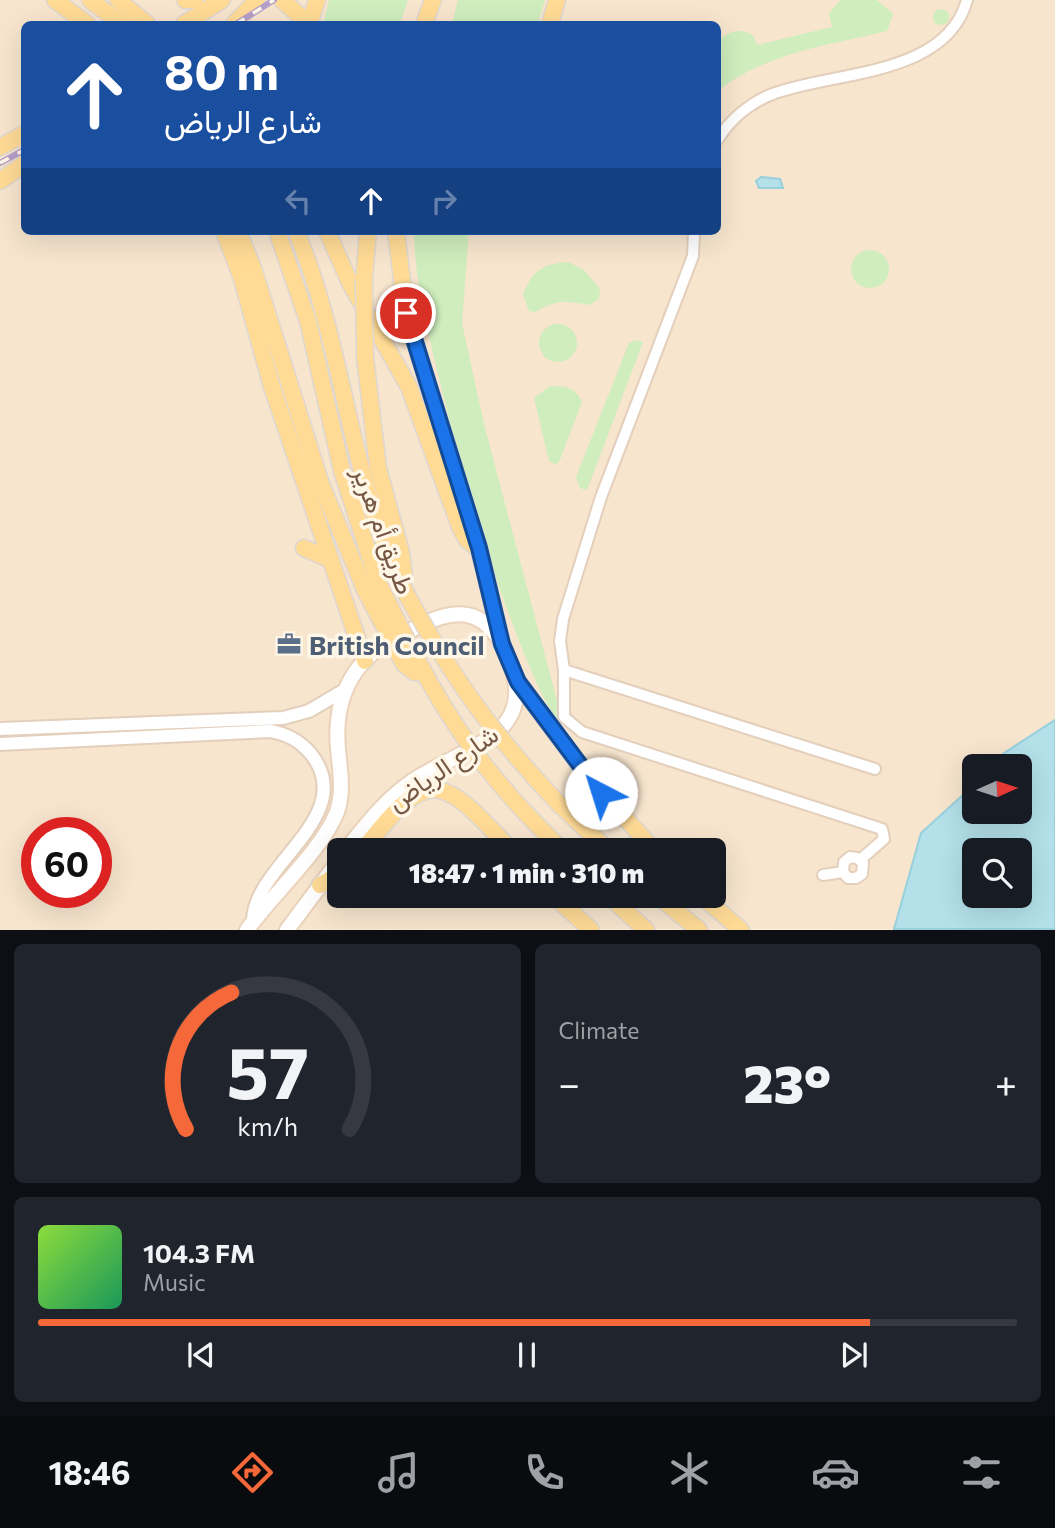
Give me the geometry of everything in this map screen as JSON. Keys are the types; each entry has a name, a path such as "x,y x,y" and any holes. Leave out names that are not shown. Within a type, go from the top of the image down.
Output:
{"main road":[{"path":"90,0 118,21"},
{"path":"118,0 143,21"},
{"path":"185,0 195,0"},
{"path":"189,21 222,0"},
{"path":"237,21 258,0"},
{"path":"248,21 258,0"},
{"path":"282,0 294,7 306,21"},
{"path":"310,21 317,0"},
{"path":"425,21 433,0"},
{"path":"551,21 556,0"},
{"path":"61,4 70,21"},
{"path":"61,4 83,21"},
{"path":"0,147 21,136"},
{"path":"0,181 21,166"},
{"path":"225,235 329,559 365,661"},
{"path":"240,235 253,268 321,484 371,586 404,664 414,673 422,672 470,748 549,838"},
{"name":"طريق أم هرير","path":"278,235 305,310 371,586"},
{"name":"طريق أم هرير","path":"297,235 325,316 371,504 405,591 447,665 481,716 560,806 595,838"},
{"path":"329,235 350,283 409,387 460,527 467,540 479,548"},
{"path":"368,235 364,279 365,357 373,440 384,495 403,560 405,591"},
{"path":"396,235 400,279 411,332 479,548 502,644"},
{"path":"304,548 329,559"},
{"name":"شارع الرياض","path":"250,925 331,825 341,797 337,728 343,691 365,661 400,635 433,620 460,614 484,622 502,644 518,682 515,708 495,734 411,782 379,810 356,838"},
{"path":"518,682 590,779 643,838"},
{"path":"373,838 409,797 432,790 444,791 462,799 499,838"},
{"path":"288,929 327,876"},
{"path":"320,885 327,881"},
{"path":"568,908 592,929"},
{"path":"622,908 646,929"},
{"path":"673,908 699,929"},
{"path":"716,908 740,929"}],"street":[{"path":"721,135 740,113 771,95 873,72 914,55 950,33 962,19 967,0"},
{"path":"694,235 693,256 601,497 563,619 560,641 564,670 564,717 574,728 882,829 884,839 860,860"},
{"path":"564,670 875,769"},
{"path":"0,729 284,718 309,711 343,691"},
{"path":"0,744 270,731 294,738 315,760 323,789 321,804 305,834 258,897 250,925"},
{"path":"854,857 860,860 864,867 859,877 852,879 843,872 842,865 847,859 854,857"},
{"path":"823,875 843,872"}],"shaded area":[{"path":"0,0 1055,0 1055,720 1003,754 962,754 962,796 921,833 894,929 0,930"}],"green space":[{"path":"329,0 408,0 401,21 324,21"},
{"path":"458,0 545,0 539,21 453,21"},
{"path":"841,0 877,0 893,14 887,31 777,59 736,78 721,89 721,38 730,33 743,31 753,35 757,45 832,27 829,13"},
{"path":"938,9 944,9 949,17 947,23 938,25 933,20 933,14"},
{"path":"414,235 469,235 462,323 484,424 562,720 557,721 529,666 473,505 424,316"},
{"path":"870,250 883,256 889,269 883,282 870,288 857,282 851,269 857,256"},
{"path":"569,262 585,271 600,289 599,299 590,305 562,302 536,312 529,311 523,294 535,274 546,266"},
{"path":"558,324 571,330 577,343 571,356 558,362 545,356 539,343 545,330"},
{"path":"636,340 643,342 587,490 580,488 576,477 629,343"},
{"path":"550,386 569,388 582,402 559,462 555,464 549,461 534,398"}],"water":[{"path":"761,177 780,179 783,188 759,188 756,181"},
{"path":"1055,720 1055,929 894,929 921,833 962,796 962,824 1032,824 1032,754 1003,754"}],"railway":[{"path":"241,21 274,0"},
{"path":"0,163 21,152"}],"place":[{"name":"British Council","path":"289,644"}],"route":[{"path":"406,313 479,548 502,644 518,682 601,793"}]}
